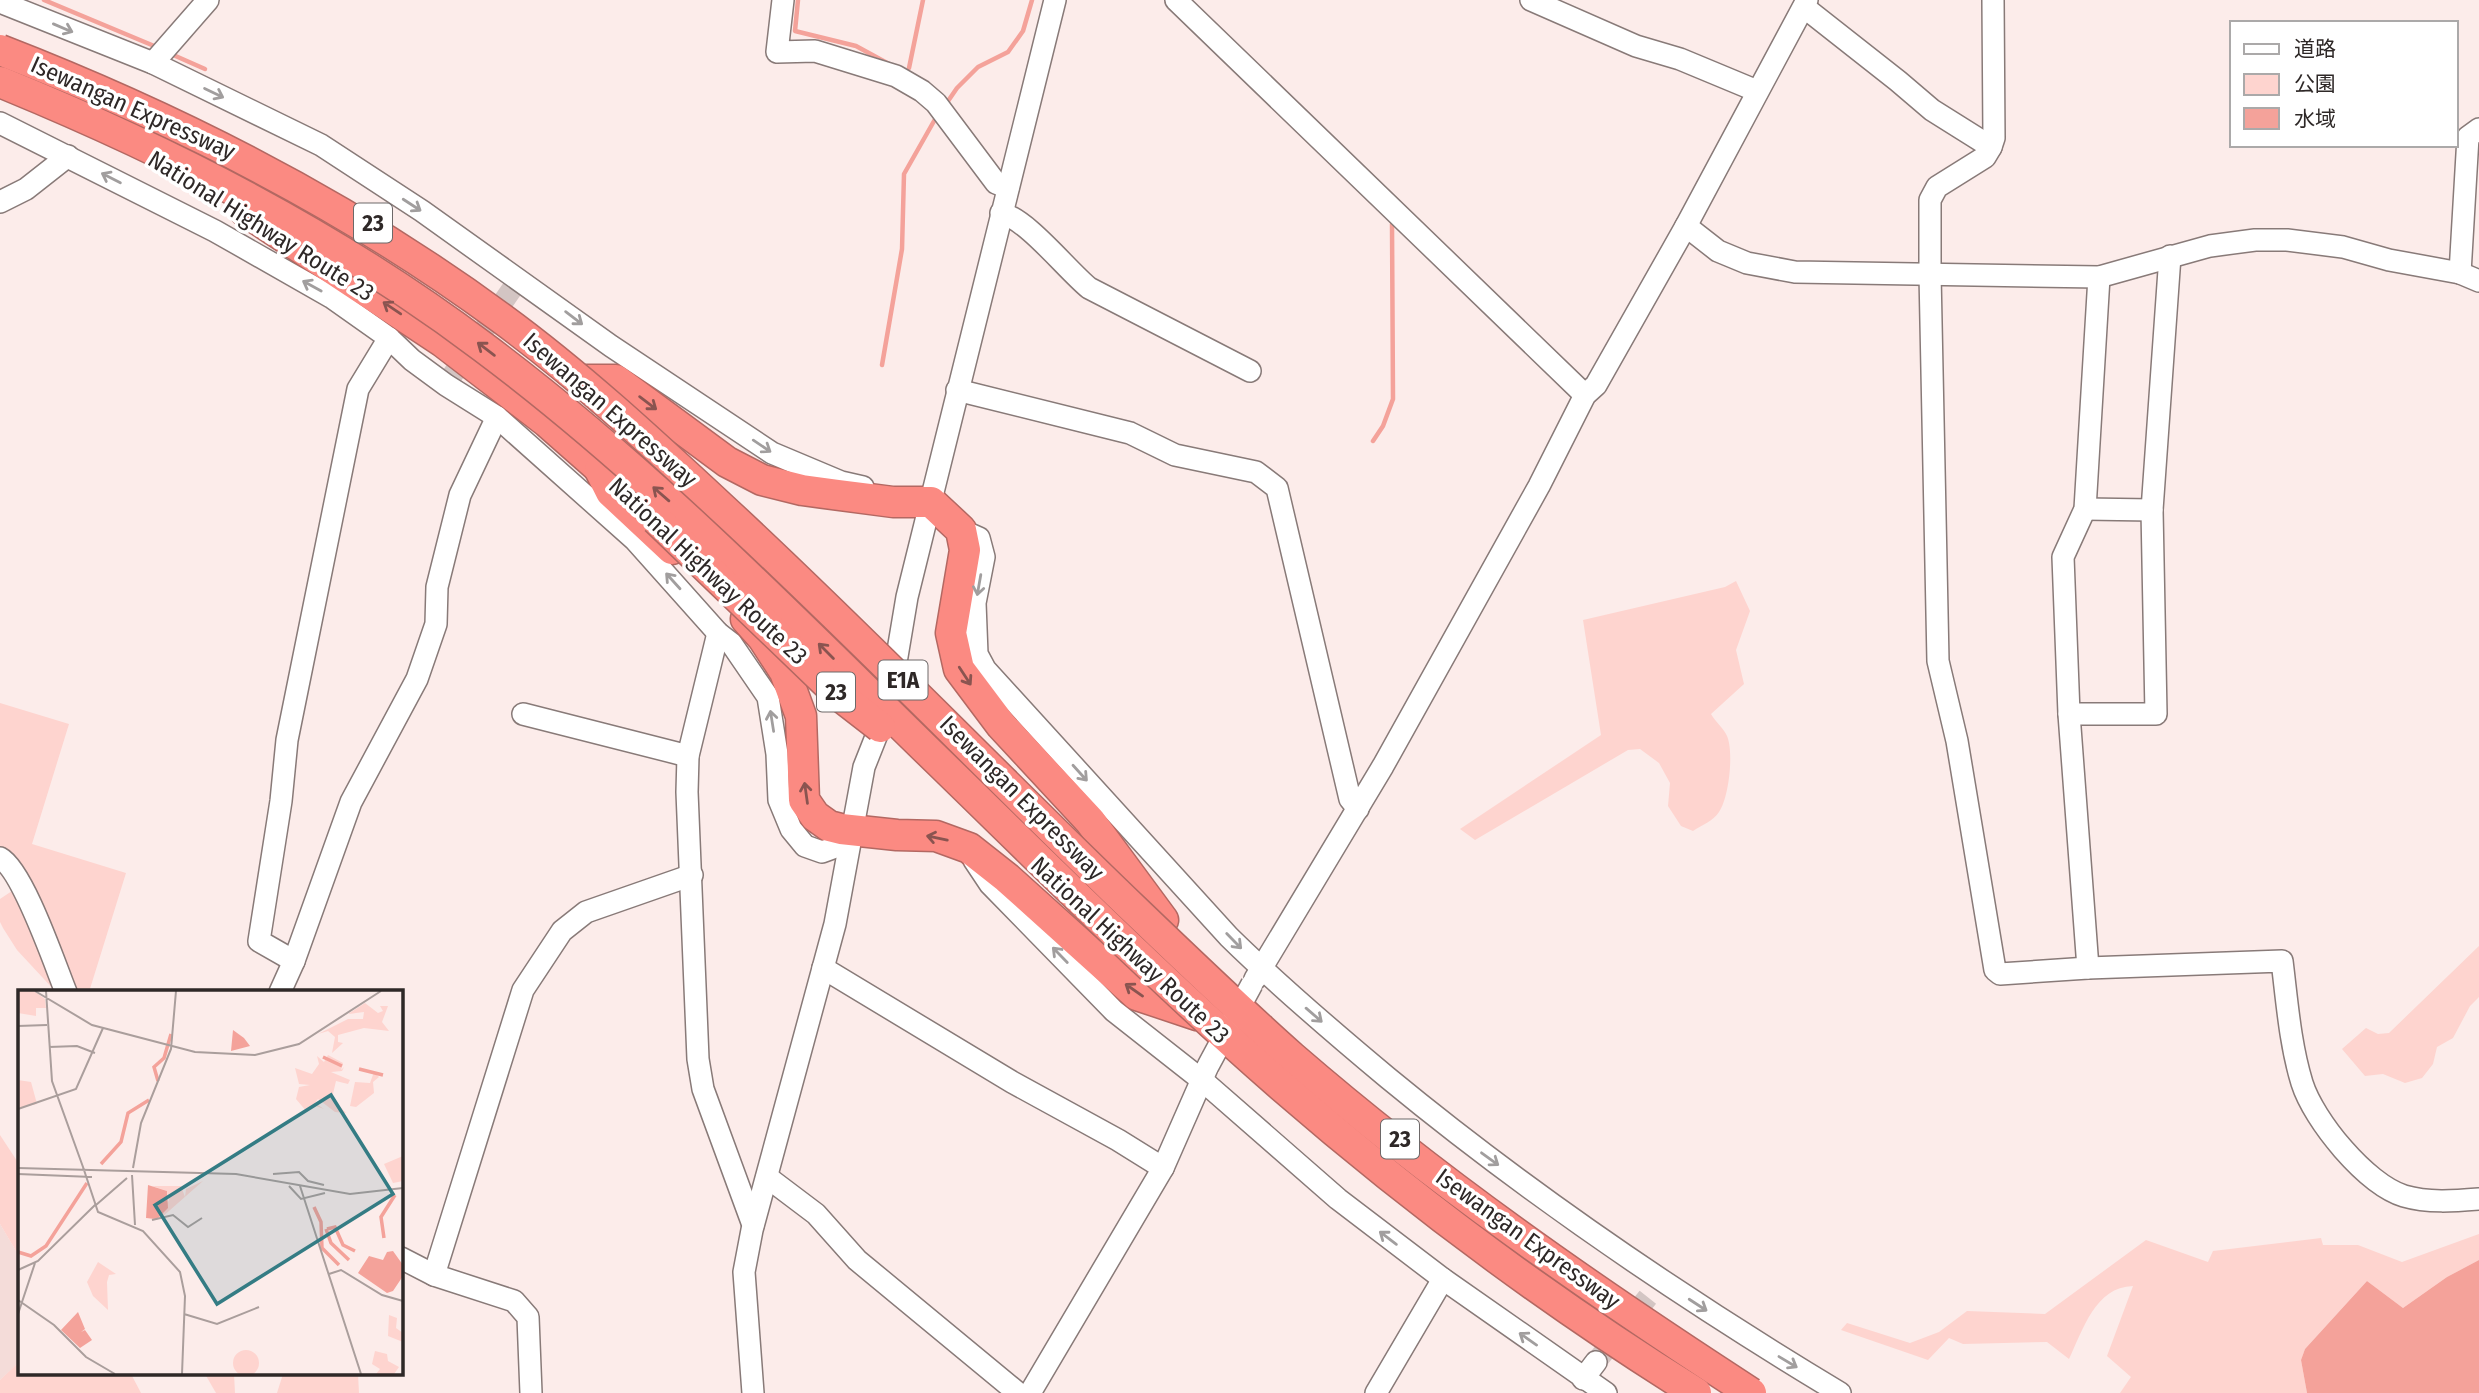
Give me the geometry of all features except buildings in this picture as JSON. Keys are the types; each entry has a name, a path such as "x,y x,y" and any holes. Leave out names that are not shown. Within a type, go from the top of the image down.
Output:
{"highway":[{"name":"National Highway Route 23","path":"0,44 138,100 282,169 374,224 510,318 587,380 698,479 1073,840 1163,920 1207,973 1359,1107 1424,1159 1605,1293 1764,1393"},
{"name":"Isewangan Expressway","path":"0,50 147,111 235,153 369,229 501,318 617,411 799,579 1083,860 1292,1057 1466,1197 1589,1286 1751,1393"},
{"name":"Isewangan Expressway","path":"0,82 134,139 284,217 425,304 514,370 673,504 1107,924 1278,1083 1450,1224 1559,1304 1696,1393"},
{"name":"National Highway Route 23","path":"0,89 31,100 155,158 260,219 443,342 547,422 656,519 840,695 955,785 1197,1015 1321,1125 1432,1216 1552,1302 1690,1393"},
{"path":"587,380 616,380 727,462 762,480 802,490 839,495 893,502 931,502 961,530 965,550 951,633 959,669 1001,725 1090,821 1163,920"},
{"path":"600,470 611,492 718,590 763,638 785,673 801,716 804,800 815,816 829,826 854,831 936,836 969,848 1007,878 1137,995 1197,1015"}],"street":[{"path":"153,63 208,0"},
{"path":"783,0 777,52 815,51 896,76 941,109 996,183 1008,188"},
{"path":"753,1393 744,1272 754,1225 835,924 864,767 889,704 907,597 1055,0"},
{"path":"1176,0 1585,395"},
{"path":"1531,0 1636,46 1680,59 1757,91"},
{"path":"1993,0 1994,138 1986,157 1937,187 1930,200 1930,274 1938,661 1957,741 1995,970 2000,974 2282,961 2295,1051 2303,1085 2320,1119 2361,1169 2403,1196 2445,1202 2479,1199"},
{"path":"0,2 153,63 321,145 422,212 515,284 772,453 841,482 931,502"},
{"path":"767,1177 816,1214 858,1260 1033,1391 1163,1168 1205,1074 1257,977 1358,809 1539,486 1585,395 1596,385 1686,226 1805,4 1932,110 1991,147"},
{"path":"0,123 215,231 331,297 388,338 412,360 497,418 635,540 718,633 731,643 768,697 777,754 779,800 791,829 805,846 822,852 841,845 854,831"},
{"path":"1686,226 1717,251 1748,263 1795,272 2099,277 2210,246 2255,240 2287,240 2343,247 2469,277 2469,137 2479,130"},
{"path":"0,202 26,189 68,156"},
{"path":"1001,213 1025,226 1089,288 1250,371"},
{"path":"2069,714 2156,714 2152,510 2170,256"},
{"path":"2088,968 2069,714 2063,557 2085,509 2099,277"},
{"path":"294,961 259,941 281,801 287,740 358,389 388,338"},
{"path":"957,390 1130,432 1175,455 1256,472 1277,488 1350,799 1358,809"},
{"path":"280,990 294,961 351,802 417,679 436,624 438,587 460,495 497,418"},
{"path":"2085,509 2152,510"},
{"path":"961,530 979,538 984,557 975,603 977,654 985,669 1229,937 1257,977 1654,1289 1736,1330 1840,1393"},
{"path":"718,633 688,756 687,792 698,1059 703,1089 754,1225"},
{"path":"523,714 688,756"},
{"path":"969,848 976,865 990,884 1114,1011 1205,1074 1338,1199 1443,1279 1590,1371 1606,1393"},
{"path":"0,858 7,862 25,892 65,990"},
{"path":"434,1275 523,990 562,930 586,912 692,875"},
{"path":"823,968 1012,1082 1163,1168"},
{"path":"402,1259 434,1275 513,1301 528,1317 531,1393"},
{"path":"1376,1393 1443,1279"}],"shaded area":[{"path":"0,1224 18,1254 18,1363 0,1380"}],"green space":[{"path":"1736,581 1750,611 1736,650 1744,684 1711,714 1727,736 1730,753 1723,805 1714,818 1693,831 1681,826 1668,806 1670,783 1659,763 1640,749 1628,750 1475,840 1460,829 1601,735 1583,620 1725,587"},
{"path":"0,703 69,724 32,844 126,873 90,990 70,990 0,850"},
{"path":"18,887 55,990 17,950 3,928 0,922 0,899"},
{"path":"2479,946 2479,997 2470,1006 2453,1038 2437,1047 2433,1064 2422,1078 2405,1083 2383,1074 2365,1076 2342,1049 2366,1028 2378,1034 2389,1033"},
{"path":"0,1135 18,1162 18,1254 0,1224"},
{"path":"2479,1234 2479,1260 2447,1277 2403,1308 2367,1281 2305,1349 2301,1360 2307,1393 2120,1393 2131,1377 2107,1356 2133,1286 2120,1288 2100,1302 2085,1323 2069,1359 2047,1342 1963,1344 1949,1338 1928,1360 1841,1330 1847,1323 1910,1343 1939,1332 1967,1311 2045,1314 2146,1240 2208,1262 2213,1251 2321,1238 2323,1245 2358,1245 2402,1262"},
{"path":"18,1363 18,1376 132,1376 141,1393 0,1393 0,1380"},
{"path":"206,1376 234,1376 235,1393 216,1393"},
{"path":"282,1376 358,1376 359,1393 277,1393"}],"water":[{"path":"2479,1260 2479,1393 2307,1393 2301,1360 2305,1349 2367,1281 2403,1308 2447,1277"}],"waterway":[{"path":"44,0 159,48"},
{"path":"798,0 795,31 856,46 889,64"},
{"path":"909,68 923,0"},
{"path":"946,104 957,88 978,67 1008,52 1023,31 1032,0"},
{"path":"171,54 205,69"},
{"path":"882,365 902,249 904,174 938,114"},
{"path":"1373,441 1383,426 1393,399 1392,224"}],"tunnel":[{"path":"449,380 512,289"},
{"path":"1596,1362 1648,1297"}]}
